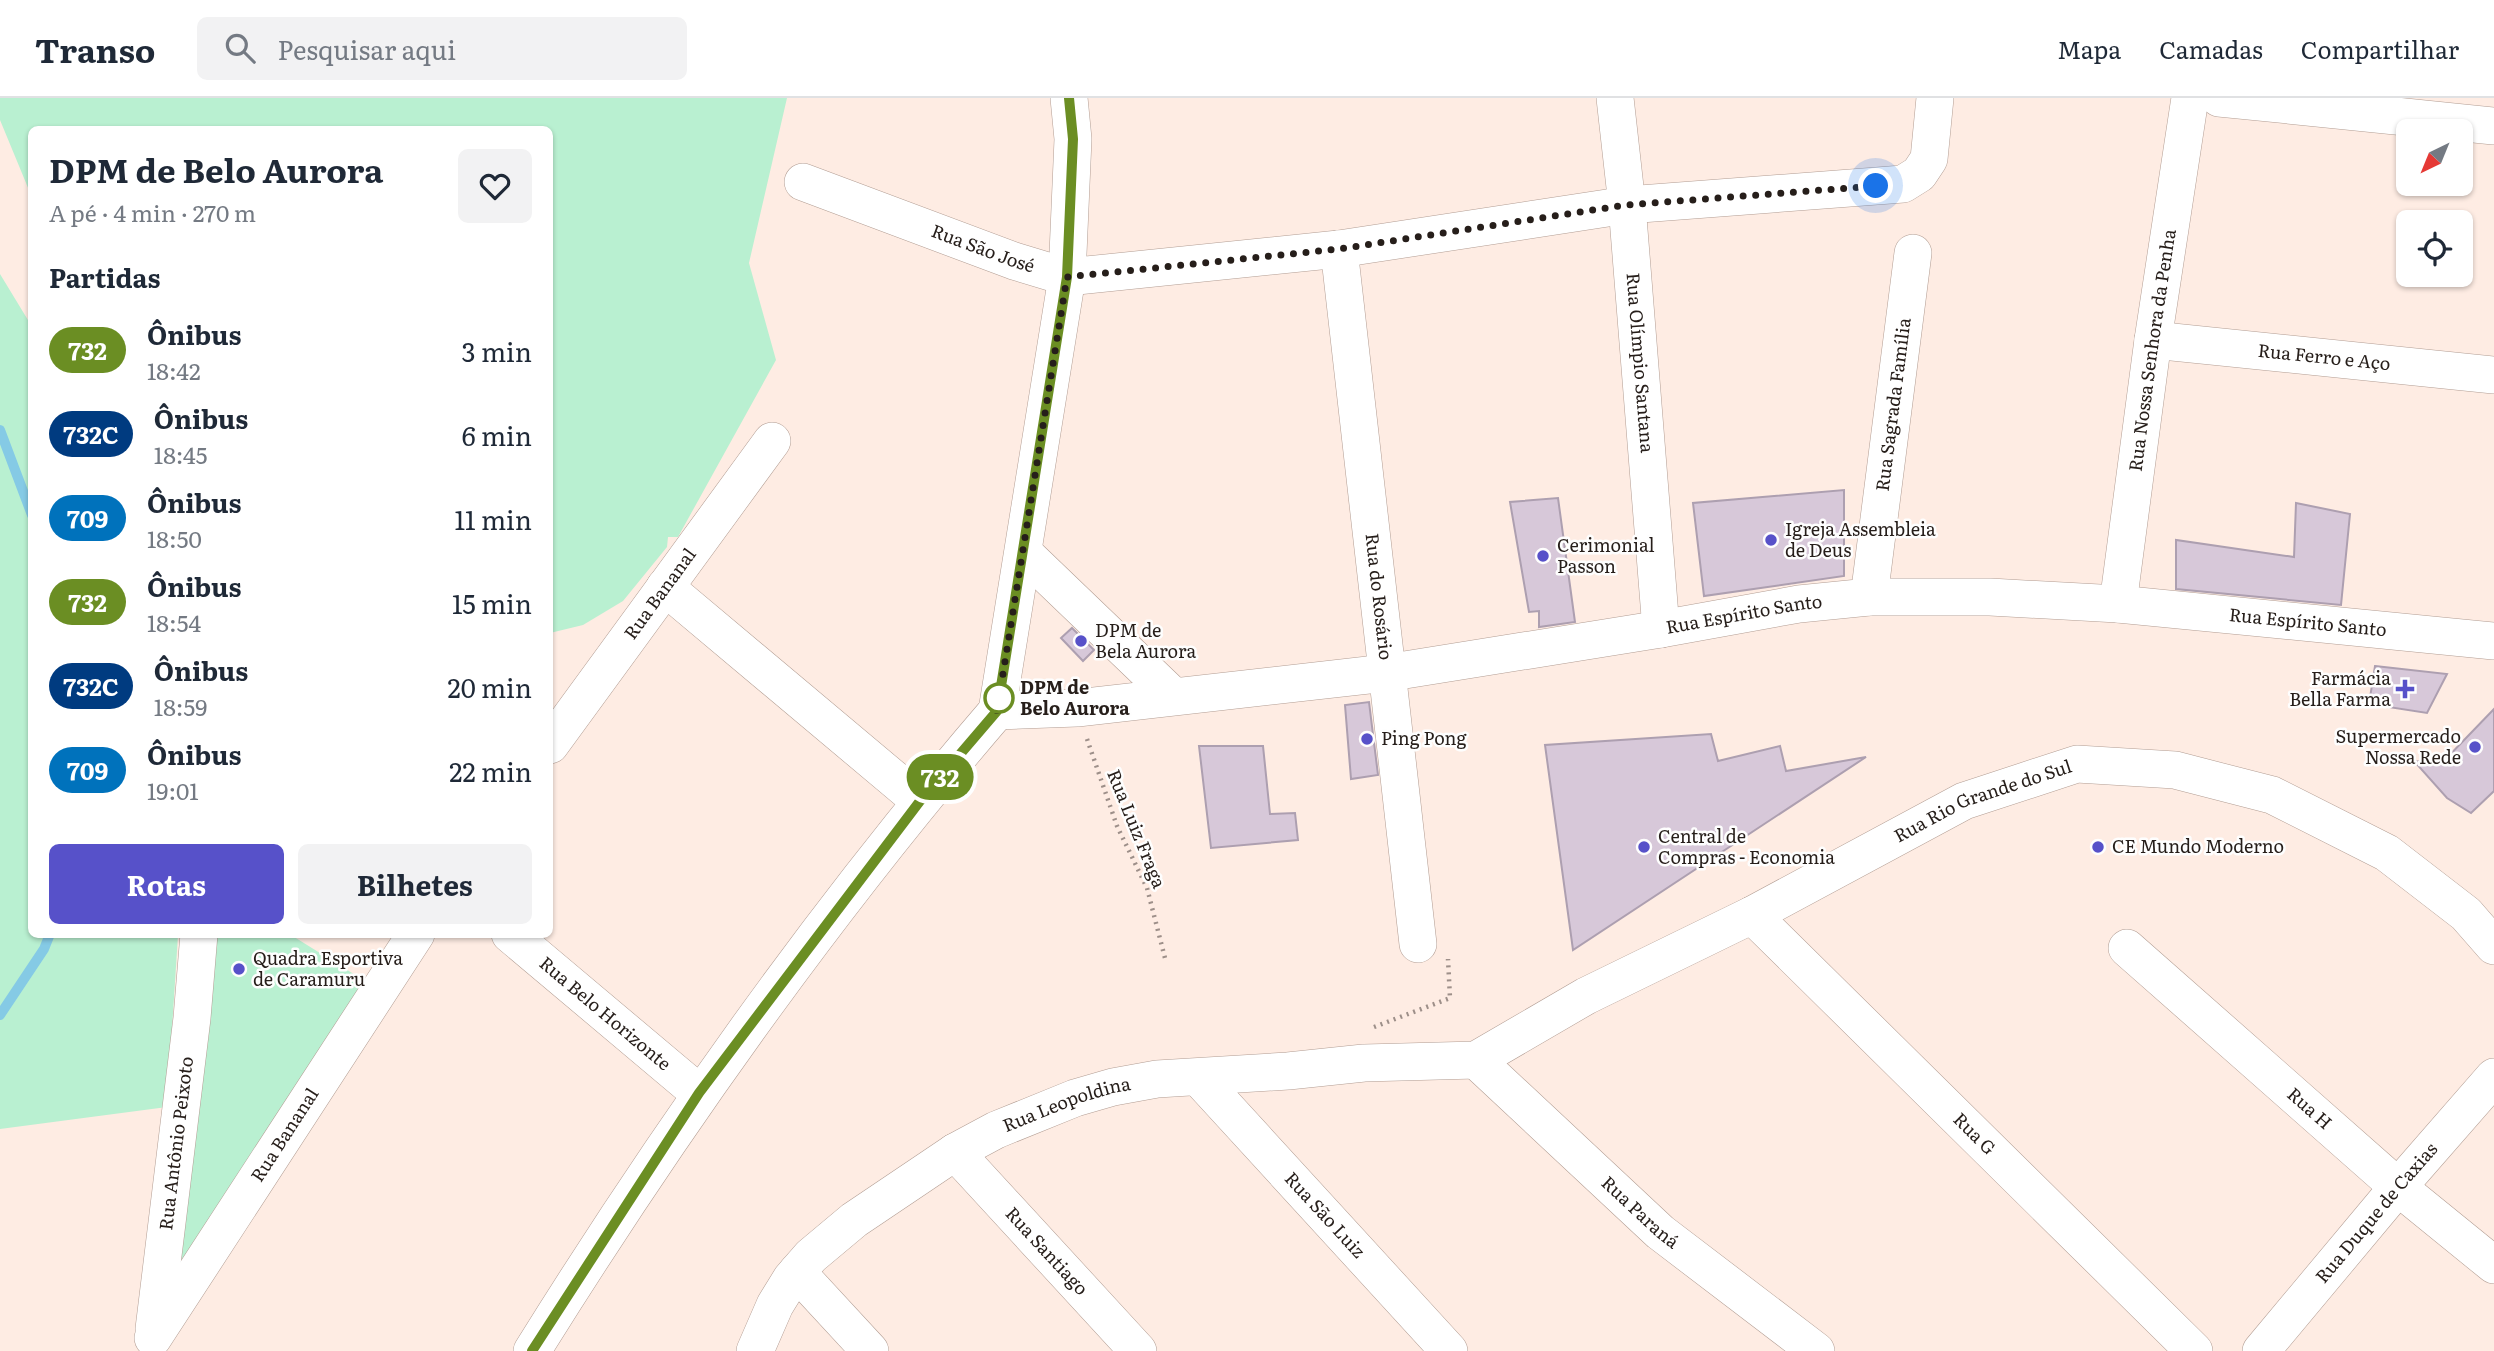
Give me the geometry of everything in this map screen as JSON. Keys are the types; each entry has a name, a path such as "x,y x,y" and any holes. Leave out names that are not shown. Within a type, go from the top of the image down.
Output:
{"street":[{"path":"532,1351 699,1093 920,801 997,711 1067,277 1073,139 1069,98"},
{"name":"Rua Olímpio Santana","path":"1615,98 1661,629"},
{"name":"Rua São José","path":"803,182 1014,261 1067,277 1339,249 1626,205 1903,184 1920,174 1929,159 1935,98"},
{"name":"Rua Nossa Senhora da Penha","path":"2118,604 2153,340 2190,98"},
{"path":"2219,98 2494,126"},
{"name":"Rua do Rosário","path":"1339,249 1386,673 1433,950"},
{"name":"Rua Sagrada Família","path":"1869,597 1913,253"},
{"name":"Rua Ferro e Aço","path":"2153,340 2494,375"},
{"name":"Rua Bananal","path":"553,741 772,441"},
{"path":"1024,553 1173,696"},
{"path":"664,587 920,801"},
{"name":"Rua Espírito Santo","path":"997,711 1077,708 1386,673 1799,604 1869,597 1990,597 2118,604 2493,642"},
{"name":"Rua Rio Grande do Sul","path":"1476,1060 1586,996 1752,915 1965,801 2077,764 2175,770 2272,795 2387,853 2466,914 2494,946"},
{"name":"Rua G","path":"1752,915 2194,1351"},
{"name":"Rua Antônio Peixoto","path":"153,1345 192,1018 199,938"},
{"name":"Rua Bananal","path":"153,1345 413,938"},
{"name":"Rua Belo Horizonte","path":"515,938 699,1093"},
{"name":"Rua H","path":"2126,948 2398,1187 2494,1265"},
{"name":"Rua Leopoldina","path":"755,1351 775,1305 797,1272 833,1236 955,1152 1006,1125 1075,1098 1113,1087 1157,1079 1199,1078 1364,1063 1476,1060"},
{"name":"Rua Paraná","path":"1476,1060 1660,1232 1816,1351"},
{"name":"Rua Duque de Caxias","path":"2261,1351 2494,1077"},
{"name":"Rua São Luiz","path":"1199,1078 1449,1351"},
{"name":"Rua Santiago","path":"955,1152 1138,1351"},
{"path":"797,1272 870,1351"}],"path":[{"name":"Rua Luiz Fraga","path":"1077,708 1096,771 1117,826 1147,888 1166,961"},
{"path":"1364,1063 1368,1030 1450,998 1433,950"}],"green space":[{"path":"0,98 787,98 749,263 776,360 678,537 668,537 667,547 623,601 583,625 553,632 553,126 28,126 28,188 0,120"},
{"path":"0,274 28,320 28,938 178,938 167,1107 0,1129"},
{"path":"207,938 296,938 373,986 160,1320"}],"building":[{"name":"Igreja Assembleia de Deus","path":"1844,490 1844,576 1704,596 1693,503"},
{"name":"Cerimonial Passon","path":"1558,498 1575,622 1539,627 1539,611 1529,612 1510,502"},
{"path":"2296,503 2350,514 2341,605 2176,589 2176,540 2294,557"},
{"name":"DPM de Bela Aurora","path":"1072,628 1094,650 1083,661 1061,638"},
{"name":"Farmácia Bella Farma","path":"2375,666 2447,674 2427,713 2369,704"},
{"name":"Ping Pong","path":"1369,702 1378,775 1351,779 1345,705"},
{"name":"Supermercado Nossa Rede","path":"2494,709 2494,791 2471,813 2447,798 2414,761 2441,764"},
{"name":"Central de Compras - Economia","path":"1711,734 1718,761 1780,746 1786,771 1866,757 1573,950 1545,745"},
{"path":"1199,746 1263,746 1270,814 1295,813 1298,840 1211,848"}],"waterway":[{"path":"0,430 28,504"},
{"path":"0,1015 44,949 48,938"}],"bus line":[{"name":"732","path":"532,1351 699,1093 920,801 997,711 1067,277 1073,139 1069,98"}],"place":[{"name":"Igreja Assembleia de Deus","path":"1771,540"},
{"name":"Cerimonial Passon","path":"1543,556"},
{"name":"DPM de Bela Aurora","path":"1081,641"},
{"name":"Farmácia Bella Farma","path":"2405,689"},
{"name":"DPM de Belo Aurora","path":"999,698"},
{"name":"Ping Pong","path":"1367,739"},
{"name":"Supermercado Nossa Rede","path":"2475,747"},
{"name":"Central de Compras - Economia","path":"1644,847"},
{"name":"CE Mundo Moderno","path":"2098,847"},
{"name":"Quadra Esportiva de Caramuru","path":"239,969"}],"route":[{"path":"999,698 997,711 1067,277 1339,249 1626,205 1876,186"}]}
